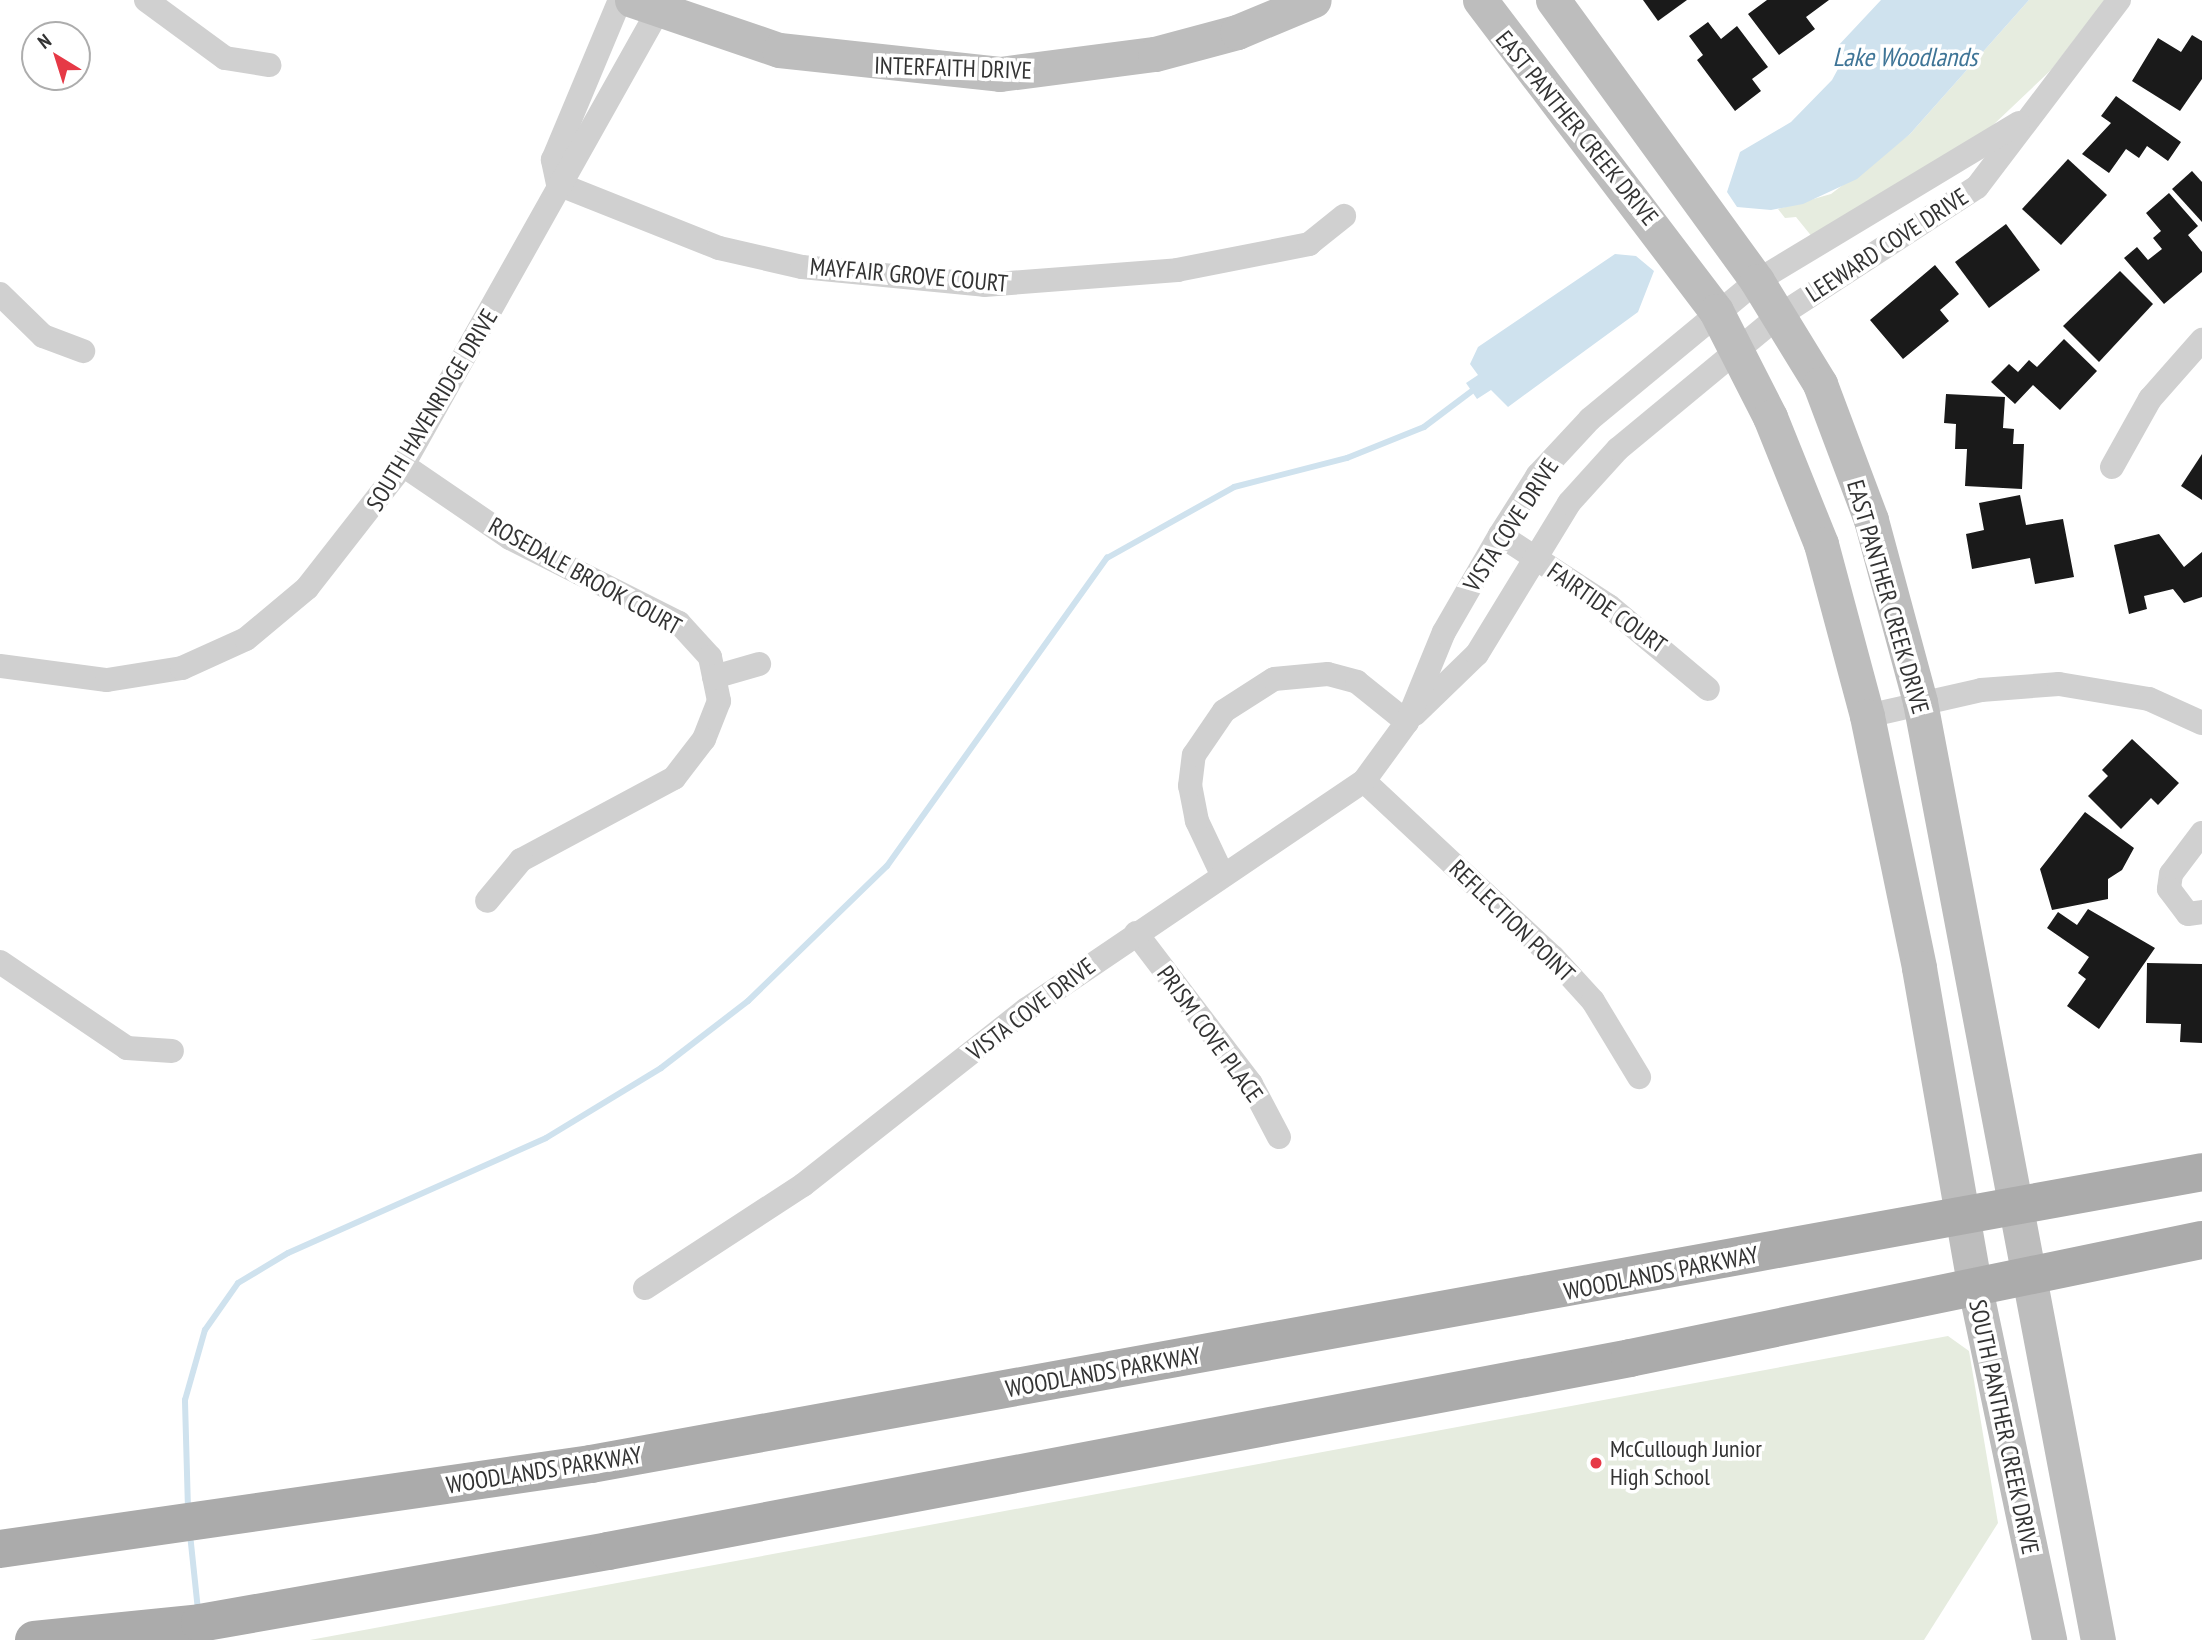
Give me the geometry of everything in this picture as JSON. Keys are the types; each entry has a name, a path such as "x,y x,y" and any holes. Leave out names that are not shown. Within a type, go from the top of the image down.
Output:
{"main road":[{"name":"WOODLANDS PARKWAY","path":"0,1549 153,1531 591,1464 1625,1281 1964,1213 2202,1172"},
{"path":"34,1640 166,1626 246,1614 1630,1358 1974,1283 2202,1240"}],"street":[{"path":"146,0 225,58 269,65"},
{"path":"558,184 553,160 620,0"},
{"name":"INTERFAITH DRIVE","path":"645,6 779,50 1000,74 1155,54 1237,32 1314,0"},
{"name":"EAST PANTHER CREEK DRIVE","path":"1480,0 1716,311 1821,544 1867,716 1964,1213"},
{"name":"EAST PANTHER CREEK DRIVE","path":"1553,0 1757,281 1779,316 1820,384 1871,520 1920,702 2018,1203 2027,1275"},
{"name":"LEEWARD COVE DRIVE","path":"1735,349 1779,316 1977,187 2019,123 2119,0"},
{"name":"SOUTH HAVENRIDGE DRIVE","path":"0,666 107,680 214,656 266,624 307,588 403,465 558,184 575,167 645,6"},
{"name":"LEEWARD COVE DRIVE","path":"1757,281 2019,123"},
{"name":"MAYFAIR GROVE COURT","path":"558,184 719,248 802,267 985,285 1063,284 1191,267 1309,244 1345,216"},
{"name":"VISTA COVE DRIVE","path":"1407,722 1444,632 1538,475 1590,419 1716,311 1757,281"},
{"path":"0,294 43,336 83,351"},
{"path":"2112,467 2150,399 2202,340"},
{"name":"VISTA COVE DRIVE","path":"645,1288 803,1185 1136,933 1364,781 1407,722 1477,654 1533,556 1618,449 1735,349"},
{"name":"ROSEDALE BROOK COURT","path":"403,465 510,538 678,622 710,657 719,701 705,739 674,778 521,860 487,901"},
{"name":"FAIRTIDE COURT","path":"1500,535 1609,606 1708,689"},
{"path":"714,677 760,664"},
{"path":"1222,874 1196,821 1190,786 1194,755 1224,711 1274,680 1328,674 1357,682 1407,722"},
{"path":"1867,716 1920,702 2059,684 2137,696 2202,723"},
{"name":"REFLECTION POINT","path":"1364,781 1553,957 1593,1001 1639,1077"},
{"path":"2202,833 2171,874 2169,889 2189,914 2202,912"},
{"name":"PRISM COVE PLACE","path":"1136,933 1251,1084 1279,1138"},
{"path":"0,962 127,1048 172,1051"},
{"name":"SOUTH PANTHER CREEK DRIVE","path":"1964,1213 1974,1283 2049,1640"},
{"name":"SOUTH PANTHER CREEK DRIVE","path":"2027,1275 2098,1640"}],"shaded area":[{"path":"2029,0 2105,0 2051,70 1972,145 1813,238 1796,217 1785,218 1778,209 1831,194 1910,134"},
{"name":"McCullough Junior High School","path":"1948,1336 1969,1351 1998,1523 1924,1640 310,1640"}],"water":[{"name":"Lake Woodlands","path":"1881,0 2029,0 1910,134 1857,179 1803,204 1771,210 1737,207 1727,192 1740,152 1791,122 1832,80 1845,56 1837,47"},
{"path":"1615,254 1636,256 1654,271 1638,312 1508,407 1491,390 1477,399 1466,383 1478,375 1470,364 1478,347"}],"building":[{"path":"1643,0 1687,0 1658,21"},
{"path":"1767,0 1829,0 1806,17 1815,29 1779,55 1748,14"},
{"path":"1708,22 1721,39 1737,26 1768,67 1752,79 1761,91 1735,111 1697,60 1703,55 1689,36"},
{"path":"2192,35 2202,41 2202,79 2180,111 2132,81 2158,38 2181,52"},
{"path":"2116,96 2181,142 2168,161 2147,146 2139,158 2126,149 2109,173 2082,154 2111,123 2101,116"},
{"path":"2068,159 2107,195 2061,245 2022,209"},
{"path":"2192,171 2202,182 2202,222 2172,189"},
{"path":"2169,193 2198,226 2188,235 2202,252 2202,272 2164,304 2124,258 2137,247 2148,260 2162,249 2153,238 2161,231 2146,213"},
{"path":"2006,224 2040,270 1989,308 1955,262"},
{"path":"1935,265 1959,294 1940,310 1949,321 1903,359 1870,320"},
{"path":"2120,271 2153,304 2099,362 2063,326"},
{"path":"2064,339 2097,371 2060,410 2033,385 2015,404 1991,382 2009,364 2018,372 2029,360 2037,367"},
{"path":"1946,394 2005,397 2003,428 2014,429 2013,444 2024,444 2022,489 1965,486 1967,449 1955,449 1956,424 1944,423"},
{"path":"2202,454 2202,500 2181,486"},
{"path":"2020,495 2026,525 2063,519 2074,577 2035,584 2030,558 1972,569 1966,534 1984,530 1979,503"},
{"path":"2159,534 2184,567 2202,552 2202,597 2184,603 2173,589 2144,596 2147,609 2129,614 2114,545"},
{"path":"2132,739 2179,783 2158,805 2151,798 2121,829 2088,796 2108,776 2102,770"},
{"path":"2085,812 2134,848 2122,870 2108,879 2108,899 2052,910 2040,869"},
{"path":"2088,909 2155,948 2099,1029 2067,1006 2086,979 2078,973 2089,957 2047,928 2058,912 2077,925"},
{"path":"2147,963 2202,964 2202,1043 2180,1042 2181,1024 2146,1023"}],"waterway":[{"path":"188,1509 185,1400 205,1330 238,1283 288,1253 546,1138 661,1068 748,1001 887,866 1107,558 1234,487 1347,458 1424,427 1477,387"},
{"path":"190,1534 198,1610"}],"place":[{"name":"McCullough Junior High School","path":"1596,1463"}]}
